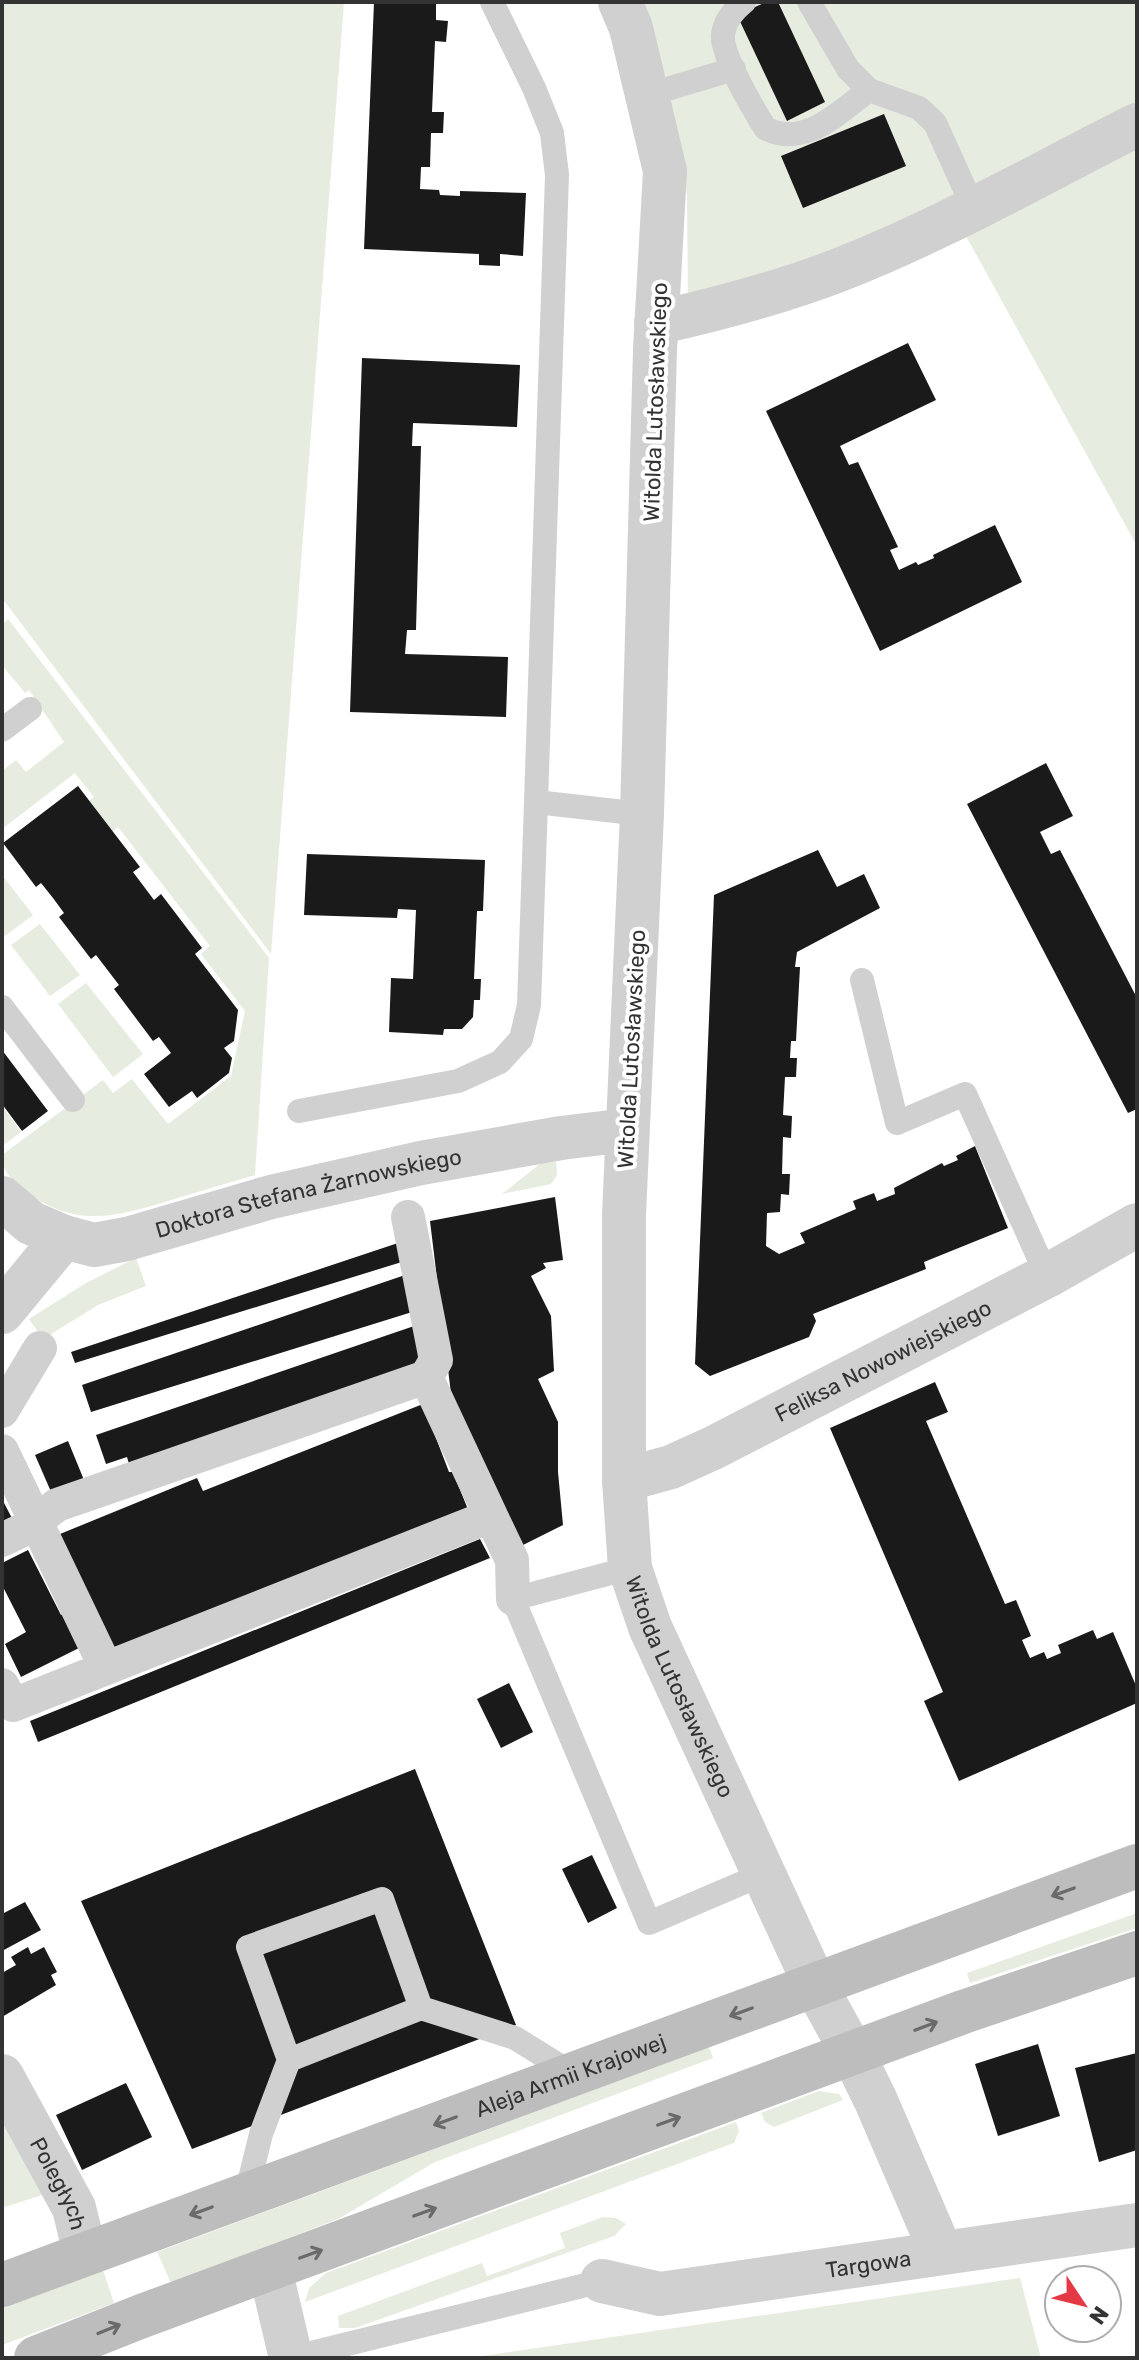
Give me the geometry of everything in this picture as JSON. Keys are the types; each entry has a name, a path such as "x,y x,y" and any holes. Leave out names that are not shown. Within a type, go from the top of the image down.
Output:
{"main road":[{"name":"Aleja Armii Krajowej","path":"2,2285 1137,1866"},
{"path":"36,2358 963,2012 1137,1953"}],"street":[{"name":"Witolda Lutosławskiego","path":"620,2 631,28 665,171 656,323 642,814 624,1215 624,1480 630,1568 650,1627 815,1985 853,2054 941,2252"},
{"path":"656,323 745,302 839,270 901,243 1137,125"},
{"name":"Doktora Stefana Żarnowskiego","path":"2,1198 31,1223 94,1245 127,1239 271,1197 421,1163 561,1138 627,1130"},
{"path":"2,1540 37,1521 57,1505 426,1377 436,1360 408,1217"},
{"name":"Feliksa Nowowiejskiego","path":"624,1480 671,1467 713,1448 1047,1276 1137,1225"},
{"path":"2,1312 64,1237"},
{"path":"2,1411 40,1348"},
{"path":"426,1377 512,1560 513,1599"},
{"path":"2,1451 106,1668"},
{"path":"2,1685 13,1705 491,1516"},
{"name":"Poległych","path":"2,2076 74,2208 85,2253"},
{"name":"Targowa","path":"602,2281 660,2294 1137,2225"},
{"path":"270,2269 291,2358"}],"lane":[{"path":"299,1111 458,1081 500,1062 521,1039 529,1005 557,175 552,133 492,2"},
{"path":"744,2 726,21 722,37 734,69 765,128 775,134 790,136 811,130 831,120 869,90"},
{"path":"809,2 848,69 869,90 919,108 935,123 973,207"},
{"path":"647,95 734,69"},
{"path":"2,730 30,709"},
{"path":"536,802 642,814"},
{"path":"862,980 897,1123 965,1094 1047,1276"},
{"path":"2,1007 73,1100"},
{"path":"630,1568 513,1599 649,1923 763,1874"},
{"path":"246,2195 261,2134 289,2060 248,1947 382,1899 421,2008"},
{"path":"289,2060 421,2008 515,2038 573,2074"},
{"path":"291,2358 602,2281"}],"shaded area":[{"path":"2,2 344,2 271,954 2,598"},
{"path":"636,2 1137,2 1137,546 950,207 812,263 688,297 687,195 663,70"},
{"path":"8,619 269,958 255,1175 132,1211 96,1216 78,1215 42,1202 12,1179 2,1161 2,1155 103,1080 113,1093 132,1079 168,1124 231,1076 245,1011 201,954 210,946 118,827 107,836 83,806 94,797 75,773 2,829 2,771 16,760 26,772 64,742 29,690 25,693 2,665 2,624"},
{"path":"2,875 33,915 5,936 2,932"},
{"path":"40,924 80,975 50,996 11,945"},
{"path":"86,983 143,1054 113,1077 58,1004"},
{"path":"2,1106 21,1132 2,1146"},
{"path":"556,1162 557,1175 551,1184 502,1194 541,1163"},
{"path":"136,1258 146,1286 98,1305 43,1339 29,1319 86,1283"},
{"path":"1137,1913 1137,1928 970,1983 967,1973"},
{"path":"709,2047 713,2058 435,2162 338,2219 171,2283 157,2252"},
{"path":"819,2091 839,2094 843,2100 774,2127 765,2122 761,2113"},
{"path":"736,2122 739,2131 734,2143 305,2302 309,2288 326,2273"},
{"path":"7,2125 42,2195 2,2208 2,2128"},
{"path":"603,2217 616,2218 626,2224 614,2236 355,2328 339,2328 338,2316 482,2263 487,2276 565,2248 560,2233"},
{"path":"103,2270 114,2303 2,2345 2,2308"},
{"path":"1020,2278 1041,2358 468,2358"}],"building":[{"path":"374,2 436,2 436,20 448,21 446,42 435,41 432,112 444,112 443,133 431,133 430,167 421,167 420,189 439,190 440,195 460,196 460,191 526,193 523,256 500,254 500,266 479,265 479,254 364,249"},
{"path":"766,2 778,2 825,102 787,121 737,15"},
{"path":"884,114 906,166 803,208 781,156"},
{"path":"908,343 936,400 840,446 849,465 858,462 898,547 890,550 899,570 934,558 933,555 995,525 1022,582 880,651 766,411"},
{"path":"362,358 520,365 517,427 413,423 412,446 421,446 416,630 407,630 405,654 508,657 506,717 350,712"},
{"path":"1046,763 1073,816 1040,832 1051,854 1060,850 1137,998 1137,1109 1128,1113 967,804"},
{"path":"78,786 140,867 133,872 154,900 161,894 202,948 195,954 238,1010 234,1041 224,1048 232,1058 229,1073 197,1098 192,1091 169,1107 144,1074 171,1053 159,1037 153,1041 114,989 119,985 96,955 91,959 59,917 64,913 53,898 41,883 36,887 3,843"},
{"path":"818,850 837,887 864,874 880,908 797,952 795,967 800,967 796,1041 791,1041 790,1058 797,1058 796,1077 785,1077 783,1115 792,1116 791,1138 783,1137 782,1174 790,1174 789,1195 781,1194 780,1212 767,1213 766,1246 779,1254 805,1243 800,1233 856,1209 853,1201 874,1193 877,1201 895,1194 894,1188 942,1163 944,1166 958,1160 956,1156 975,1146 1008,1228 924,1262 926,1269 813,1314 816,1321 809,1337 710,1376 695,1364 714,895"},
{"path":"307,854 485,860 483,911 477,911 474,979 481,979 480,1000 474,1000 473,1017 462,1029 444,1029 443,1035 389,1032 391,978 413,979 416,910 398,909 397,918 304,915"},
{"path":"2,1050 48,1111 22,1131 2,1104"},
{"path":"555,1197 563,1260 543,1263 546,1268 531,1276 551,1316 554,1371 538,1379 558,1422 558,1472 563,1525 521,1546 452,1402 430,1221"},
{"path":"398,1243 405,1261 75,1363 71,1352"},
{"path":"408,1274 425,1308 91,1412 82,1385"},
{"path":"417,1325 429,1362 131,1471 127,1457 106,1464 96,1435"},
{"path":"935,1382 948,1412 926,1421 1005,1604 1016,1600 1031,1636 1022,1640 1030,1658 1044,1652 1047,1659 1061,1653 1058,1645 1093,1630 1097,1639 1113,1632 1137,1688 1137,1703 959,1781 924,1701 943,1692 830,1428"},
{"path":"423,1404 449,1472 453,1472 469,1512 114,1658 60,1534 197,1478 203,1491"},
{"path":"68,1441 84,1480 52,1494 35,1455"},
{"path":"2,1499 16,1526 2,1533"},
{"path":"480,1539 490,1558 38,1742 30,1721"},
{"path":"28,1550 61,1615 68,1611 81,1647 21,1677 5,1644 26,1632 2,1585 2,1563"},
{"path":"509,1683 533,1732 501,1748 477,1699"},
{"path":"415,1769 516,2025 192,2149 81,1901"},
{"path":"592,1855 617,1908 588,1923 562,1869"},
{"path":"25,1902 41,1930 2,1951 2,1914"},
{"path":"28,1947 31,1954 44,1947 57,1972 51,1975 56,1985 2,2017 2,1973 16,1965 11,1957"},
{"path":"1038,2044 1060,2116 998,2136 975,2064"},
{"path":"1137,2053 1137,2150 1099,2162 1075,2068"},
{"path":"126,2083 152,2137 82,2170 56,2115"}]}
